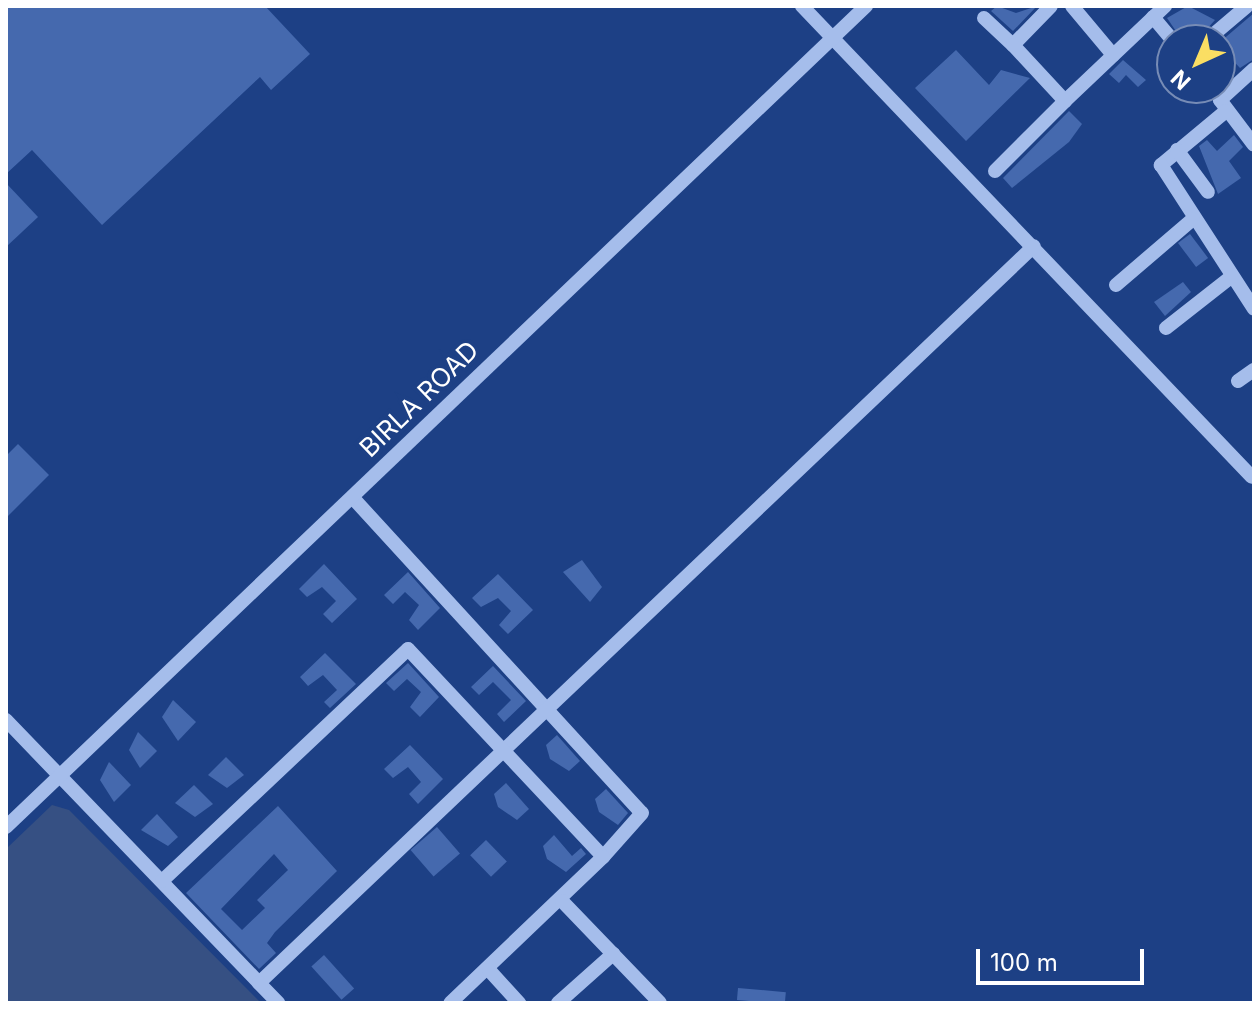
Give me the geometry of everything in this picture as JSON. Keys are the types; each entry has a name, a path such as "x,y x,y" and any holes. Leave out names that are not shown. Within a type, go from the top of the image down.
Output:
{"street":[{"path":"802,6 1252,477"},
{"name":"BIRLA ROAD","path":"6,827 866,6"},
{"path":"1013,45 1051,6"},
{"path":"1072,6 1113,55"},
{"path":"995,171 1165,6"},
{"path":"1226,24 1247,6"},
{"path":"1153,17 1159,24"},
{"path":"984,18 1065,101"},
{"path":"1236,84 1254,69"},
{"path":"1215,104 1161,168 1254,309"},
{"path":"1223,104 1254,145"},
{"path":"1177,150 1208,192"},
{"path":"1116,285 1193,219"},
{"path":"259,983 1034,246"},
{"path":"1166,328 1231,277"},
{"path":"1238,381 1254,370"},
{"path":"353,498 549,708 643,815 562,901 455,1001"},
{"path":"162,881 404,649 504,750 603,857"},
{"path":"6,720 278,1003"},
{"path":"562,901 660,1003"},
{"path":"558,1003 613,954"},
{"path":"489,970 519,1003"}],"water":[{"path":"52,805 69,810 261,1003 6,1003 6,849"}],"building":[{"path":"6,6 265,6 310,54 271,90 260,77 102,225 32,150 6,174"},
{"path":"997,6 1016,13 1037,6 1013,31 991,11"},
{"path":"1188,6 1215,20 1211,24 1171,24 1167,18"},
{"path":"1254,13 1254,59 1240,68 1236,64 1236,28"},
{"path":"956,50 989,85 1001,70 1030,78 966,141 915,88"},
{"path":"1123,60 1146,80 1138,87 1126,75 1119,83 1109,74"},
{"path":"1069,111 1082,124 1069,142 1012,188 1003,178"},
{"path":"1234,135 1243,147 1229,161 1241,178 1218,194 1199,146 1207,140 1217,151"},
{"path":"6,183 38,217 6,247"},
{"path":"1190,234 1208,258 1196,267 1178,243"},
{"path":"1183,282 1191,292 1165,316 1154,302"},
{"path":"18,444 49,475 6,518 6,456"},
{"path":"582,560 602,587 590,602 563,572"},
{"path":"324,564 357,599 332,623 323,614 336,601 322,587 307,597 299,589"},
{"path":"408,572 440,608 418,630 409,620 419,605 405,592 393,604 384,595"},
{"path":"498,574 533,610 508,634 499,625 511,611 498,598 481,607 472,598"},
{"path":"325,653 356,684 330,708 324,702 337,690 323,675 308,686 300,677"},
{"path":"408,663 439,697 420,717 410,707 421,692 407,679 394,691 386,683"},
{"path":"493,666 526,701 504,722 497,714 511,700 493,682 479,695 471,687"},
{"path":"173,700 196,722 178,741 162,717"},
{"path":"138,732 157,751 140,768 129,750"},
{"path":"557,735 580,761 569,771 550,759 546,745"},
{"path":"410,745 443,779 418,804 409,794 421,782 408,767 393,778 384,769"},
{"path":"226,757 244,775 227,788 208,775"},
{"path":"109,762 131,785 114,802 100,780"},
{"path":"506,783 529,809 517,820 498,807 494,794"},
{"path":"194,785 213,804 195,817 175,803"},
{"path":"606,789 628,813 618,825 599,812 595,799"},
{"path":"278,806 337,871 275,932 267,943 276,953 259,969 186,893","holes":["274,854 288,870 257,900 265,908 242,930 221,909"]},
{"path":"157,814 178,837 168,846 141,830"},
{"path":"437,827 460,853 434,876 411,850"},
{"path":"554,835 572,856 581,848 586,854 566,872 547,859 543,846"},
{"path":"486,840 507,862 491,877 470,855"},
{"path":"324,955 354,988 341,1000 311,966"},
{"path":"738,988 786,992 785,1003 737,1000"}]}
